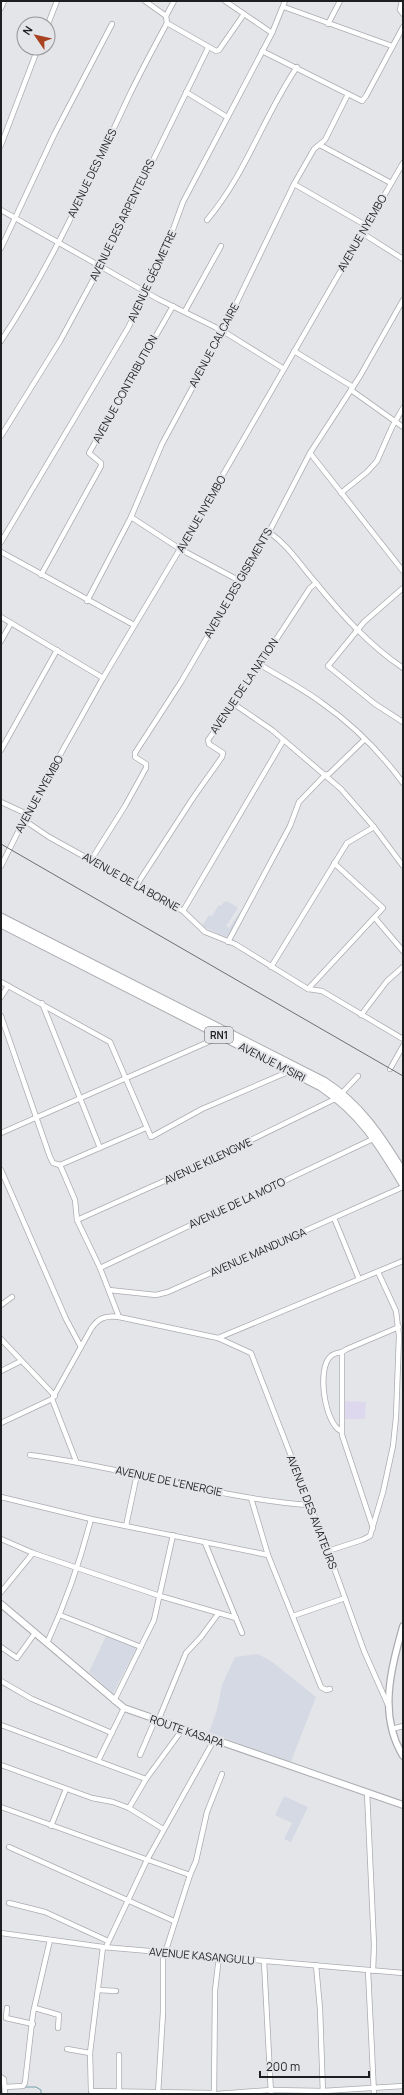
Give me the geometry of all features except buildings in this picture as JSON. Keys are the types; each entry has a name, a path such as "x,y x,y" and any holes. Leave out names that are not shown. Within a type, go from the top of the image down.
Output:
{"highway":[{"name":"AVENUE M'SIRI","path":"1,917 310,1077 340,1096 370,1121 403,1172"},
{"name":"AVENUE M'SIRI","path":"1,924 290,1071 310,1077"},
{"name":"AVENUE M'SIRI","path":"340,1096 375,1138 403,1186"}],"main road":[{"name":"ROUTE KASAPA","path":"1,1604 124,1708 290,1768 403,1805"}],"street":[{"path":"1,8 4,1"},
{"path":"51,16 57,1"},
{"path":"145,1 166,16"},
{"path":"174,1 166,16 167,23 216,52 219,50 244,14"},
{"path":"225,1 272,33"},
{"name":"AVENUE GÉOMETRE","path":"1,542 80,406 112,356 164,254 183,202 272,33 284,7 285,1"},
{"path":"328,24 340,1"},
{"path":"402,1 400,10 403,14"},
{"path":"284,7 392,46"},
{"name":"AVENUE DES MINES","path":"1,341 17,316 58,242 167,23"},
{"path":"1,248 55,133 112,24"},
{"path":"262,50 348,94 363,100 403,26"},
{"name":"AVENUE DES ARPENTEURS","path":"1,436 57,347 101,266 208,48"},
{"path":"1,145 35,56"},
{"path":"207,220 233,186 271,108 297,67"},
{"path":"186,92 228,117"},
{"name":"AVENUE CALCAIRE","path":"87,601 131,517 162,444 223,331 294,184 312,151 320,145 348,94"},
{"path":"320,145 391,183"},
{"name":"AVENUE NYEMBO","path":"1,864 103,678 180,549 403,163"},
{"path":"294,184 367,226"},
{"path":"1,210 145,292 223,331 284,369"},
{"path":"362,234 403,259"},
{"path":"185,311 221,246"},
{"name":"AVENUE DES GISEMENTS","path":"91,860 121,812 146,766 145,763 135,756 135,754 269,532 310,453 352,389 403,300"},
{"name":"AVENUE CONTRIBUTION","path":"41,575 101,466 101,463 91,456 89,452 173,306"},
{"path":"294,352 352,389 394,422 403,427"},
{"path":"341,493 367,472 377,461 394,422 403,408"},
{"path":"310,453 403,571"},
{"path":"131,517 180,549 240,581"},
{"path":"269,532 288,546 316,583 357,629 382,654 403,668"},
{"path":"1,552 87,601 134,625"},
{"name":"AVENUE DE LA NATION","path":"136,886 193,798 222,759 223,753 208,742 310,588 316,583"},
{"path":"403,588 357,629 331,662 329,667 375,704 403,722"},
{"path":"1,617 103,678"},
{"path":"1,641 11,623"},
{"path":"1,750 57,650"},
{"path":"259,664 321,702 364,740 403,783"},
{"path":"234,704 272,730 341,790 374,827 403,866"},
{"path":"228,942 290,826 299,802 325,775 329,774 364,740"},
{"path":"183,911 283,741"},
{"path":"1,802 28,814"},
{"name":"AVENUE DE LA BORNE","path":"24,820 136,886 183,911 200,928 210,935 228,942 308,989 322,991 403,1039"},
{"path":"272,967 347,843 374,827"},
{"path":"308,989 383,908 334,863"},
{"path":"375,918 403,951"},
{"path":"361,1015 387,981 403,968"},
{"path":"1,982 110,1042 126,1077 146,1128 150,1136 153,1137 202,1109 290,1071"},
{"path":"1,997 8,986"},
{"path":"42,1004 100,1148"},
{"path":"1,1016 36,1118 52,1160 56,1165 60,1165 146,1128"},
{"path":"1,1133 222,1036"},
{"path":"390,1069 403,1046"},
{"name":"AVENUE KILENGWE","path":"78,1220 200,1165 340,1096 358,1076"},
{"name":"AVENUE DE LA MOTO","path":"100,1268 375,1138"},
{"path":"60,1165 75,1200 78,1220 100,1268 119,1317"},
{"path":"1,1170 66,1319 81,1347"},
{"name":"AVENUE MANDUNGA","path":"109,1290 156,1295 168,1292 403,1186"},
{"path":"334,1218 359,1280"},
{"path":"218,1338 403,1261"},
{"path":"328,1551 368,1538 373,1528 383,1492 393,1446 396,1418 399,1326 396,1311 378,1272"},
{"path":"1,1305 12,1297"},
{"name":"AVENUE DES AVIATEURS","path":"53,1398 91,1329 99,1319 108,1316 218,1338 246,1350 254,1357 309,1506 328,1551 364,1651 388,1705"},
{"path":"341,1431 335,1427 329,1412 323,1387 326,1361 332,1355 342,1352 399,1326"},
{"path":"1,1339 53,1398 76,1461"},
{"path":"342,1352 341,1431 373,1528"},
{"path":"1,1371 21,1361"},
{"path":"1,1423 53,1398"},
{"name":"AVENUE DE L'ENERGIE","path":"30,1455 76,1461 251,1498 309,1506"},
{"path":"126,1526 137,1474"},
{"path":"1,1498 91,1519 268,1555"},
{"path":"251,1498 268,1555 321,1687 326,1690 330,1689"},
{"path":"47,1643 78,1568 91,1519"},
{"path":"114,1701 154,1620 173,1535"},
{"path":"1,1539 33,1553 160,1596 236,1618"},
{"path":"205,1543 242,1633"},
{"path":"1,1592 33,1553"},
{"path":"292,1616 345,1598"},
{"path":"60,1614 141,1647"},
{"path":"140,1755 157,1721 186,1653 201,1637 218,1614"},
{"path":"403,1626 392,1669 388,1705 392,1729 403,1756"},
{"path":"1,1647 17,1658 35,1633"},
{"path":"1,1681 38,1702 112,1733"},
{"path":"98,1761 124,1708"},
{"path":"1,1725 146,1779"},
{"path":"392,1729 403,1726"},
{"path":"129,1808 146,1779 182,1730"},
{"path":"214,1740 163,1829 104,1947 90,2053 91,2091 215,2094 271,2092 323,2093 403,2086"},
{"path":"1,1765 66,1789 129,1808 163,1829"},
{"path":"158,2093 163,2012 164,1952 196,1861 207,1812 222,1774"},
{"path":"51,1826 66,1789"},
{"path":"367,1792 374,1945 370,1970 374,2094"},
{"path":"1,1807 190,1875"},
{"path":"9,1847 174,1921"},
{"path":"8,1903 45,1912 108,1941"},
{"name":"AVENUE KASANGULU","path":"1,1933 104,1947 403,1973"},
{"path":"5,2087 25,2085 32,2024 50,1940"},
{"path":"215,2094 215,1991 219,1956"},
{"path":"264,1961 271,2092"},
{"path":"316,1965 320,2009 323,2093"},
{"path":"98,1990 116,1991"},
{"path":"7,2008 6,2018 32,2024"},
{"path":"35,2008 59,2015 58,2028"},
{"path":"67,2049 90,2053"},
{"path":"119,2055 119,2092"},
{"path":"1,2077 4,2079 5,2094"}],"shaded area":[{"path":"227,901 238,908 226,926 229,928 240,912 241,913 232,932 226,937 202,926 209,915 212,916 219,905 221,906"},
{"path":"343,1401 366,1402 365,1419 343,1419"},
{"path":"107,1634 137,1647 113,1693 89,1672"},
{"path":"258,1654 271,1661 316,1697 290,1764 209,1732 217,1710 222,1685 235,1657"},
{"path":"284,1796 308,1807 291,1842 284,1839 292,1823 275,1815"}],"waterway":[{"path":"24,2087 36,2087 41,2090 41,2094"}],"railway":[{"path":"1,844 403,1076"}]}
